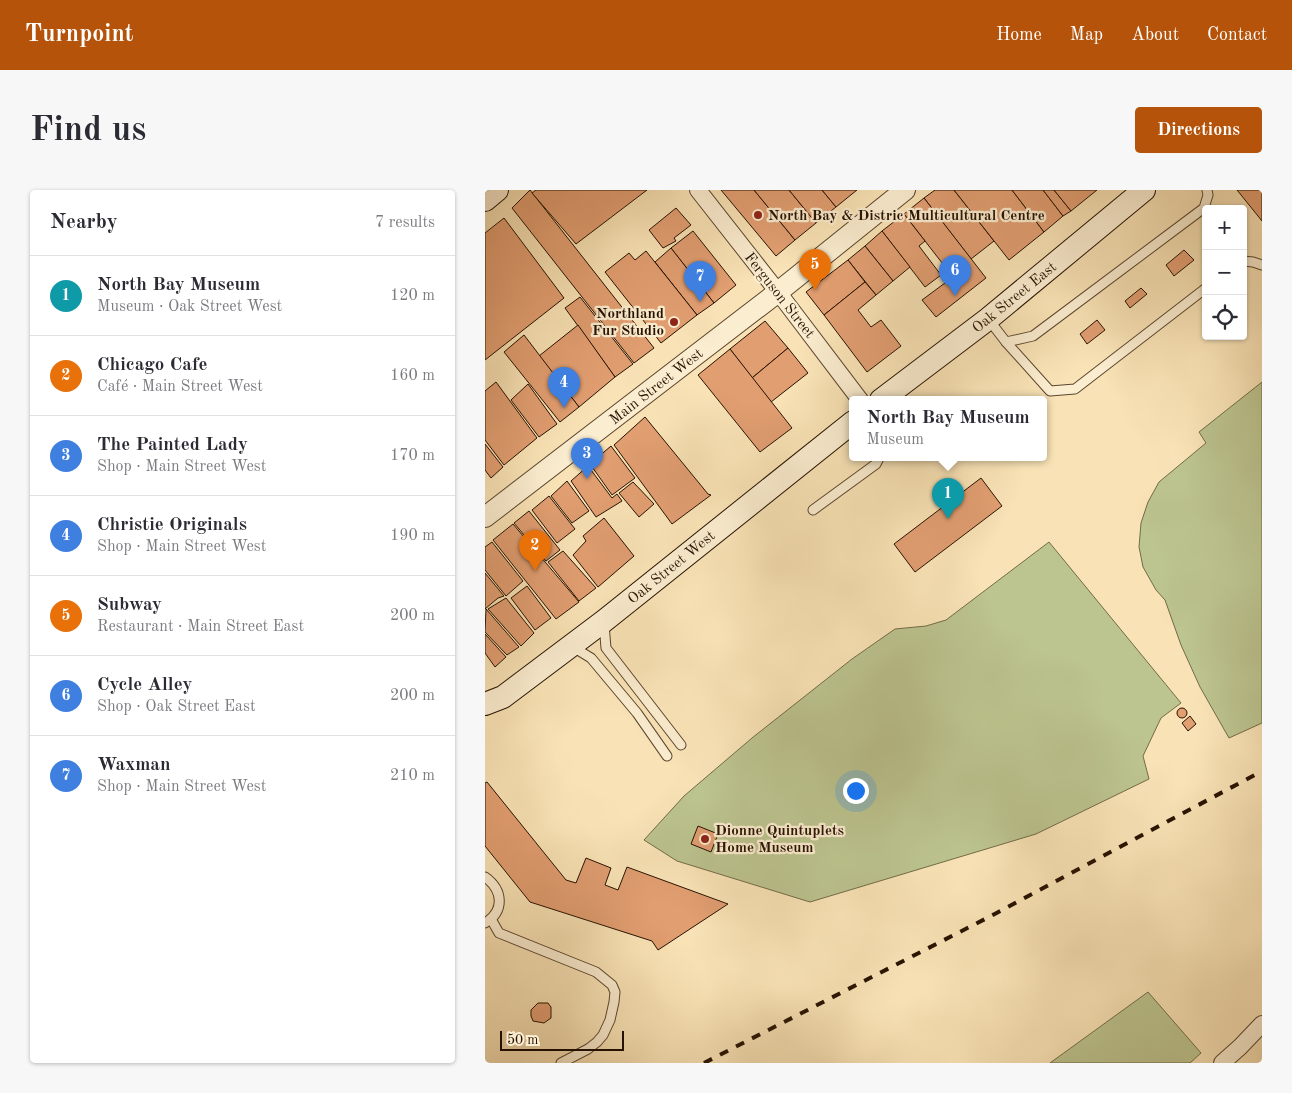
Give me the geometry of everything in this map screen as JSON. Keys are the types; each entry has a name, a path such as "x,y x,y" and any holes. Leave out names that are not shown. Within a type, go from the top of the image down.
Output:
{"main road":[{"path":"485,200 497,190"},
{"name":"Oak Street East","path":"886,396 988,318 1144,190"},
{"name":"Oak Street West","path":"485,704 503,697 603,621 849,425"}],"street":[{"name":"Ferguson Street","path":"698,190 857,396"},
{"name":"Main Street West","path":"485,518 778,292 905,190"},
{"path":"1222,1063 1262,1024"}],"lane":[{"path":"1006,342 1033,336 1204,208 1208,194 1207,190"},
{"path":"1247,261 1262,265"},
{"path":"988,318 1006,342 1049,391 1075,389 1202,291"},
{"path":"813,510 878,461"},
{"path":"603,621 606,648 681,745"},
{"path":"571,645 591,658 637,713 667,756"},
{"path":"485,878 492,882 497,889 499,905 496,913 488,921 499,933 596,972 612,985 615,992 610,1020 603,1035 588,1049 561,1063"}],"green space":[{"path":"1262,382 1262,723 1229,738 1200,687 1181,645 1165,600 1156,590 1143,567 1139,547 1141,523 1148,502 1159,482 1206,443 1199,432"},
{"path":"1049,542 1181,703 1161,718 1143,756 1149,779 1036,834 810,902 677,861 644,840 684,796 752,738 852,659 895,629 926,626 946,620"},
{"path":"1148,992 1201,1053 1190,1063 1050,1063"}],"building":[{"path":"530,190 654,348 634,363 512,208"},
{"path":"536,190 647,190 576,244 532,193"},
{"name":"North Bay & Distric Multicultural Centre","path":"721,190 754,190 795,240 776,256"},
{"path":"754,190 789,190 816,223 795,240"},
{"path":"789,190 822,190 836,207 816,223"},
{"path":"822,190 857,190 836,207"},
{"path":"935,190 954,190 994,241 971,259 924,198"},
{"path":"954,190 1012,190 1044,232 1009,260"},
{"path":"1012,190 1043,190 1063,216 1044,232"},
{"path":"1043,190 1054,190 1071,211 1063,216"},
{"path":"1054,190 1097,190 1071,211"},
{"path":"1237,190 1262,190 1262,221"},
{"path":"924,198 986,278 936,317 922,300 953,277 904,214"},
{"path":"676,208 691,225 674,238 676,241 663,248 649,230"},
{"path":"904,214 925,241 919,246 941,275 925,287 882,231"},
{"path":"504,218 564,298 485,360 485,233"},
{"path":"693,231 736,285 714,303 671,248"},
{"path":"882,231 910,267 893,281 865,246"},
{"path":"865,246 893,281 876,295 848,260"},
{"path":"671,248 714,303 697,315 655,262"},
{"path":"1184,250 1194,260 1174,276 1166,265"},
{"path":"646,251 697,315 661,343 605,272 629,253 635,260"},
{"path":"848,260 865,282 824,315 806,292"},
{"path":"865,282 876,295 858,310 871,327 881,320 901,346 867,372 824,315"},
{"path":"1141,288 1147,294 1130,308 1125,301"},
{"path":"580,297 633,364 615,377 565,308"},
{"path":"1097,320 1105,330 1087,344 1080,334"},
{"path":"765,321 788,348 752,378 730,349"},
{"path":"578,325 615,377 579,407 539,356"},
{"path":"524,335 579,407 560,422 504,352"},
{"path":"788,348 808,373 771,402 752,378"},
{"path":"730,349 792,428 760,452 698,375"},
{"path":"496,382 537,438 504,465 485,440 485,391"},
{"path":"528,384 557,424 539,437 511,400"},
{"path":"645,417 708,494 711,495 672,524 614,445"},
{"path":"485,444 503,467 491,478 485,470"},
{"path":"611,446 635,478 612,495 590,464"},
{"path":"588,466 612,498 617,494 622,501 596,517 571,481"},
{"path":"981,478 1002,506 915,572 894,544"},
{"path":"567,481 589,511 572,523 551,496"},
{"path":"633,482 654,504 639,517 619,493"},
{"path":"549,496 575,529 557,543 532,510"},
{"path":"529,511 560,550 546,561 514,523"},
{"path":"604,518 634,556 598,587 573,555 586,541 583,536"},
{"path":"513,524 579,602 556,619 493,540"},
{"path":"492,542 523,581 506,596 485,570 485,547"},
{"path":"563,551 596,588 579,601 548,562"},
{"path":"485,573 504,596 498,598 485,609"},
{"path":"527,586 551,618 535,630 511,598"},
{"path":"506,598 534,633 521,646 488,609"},
{"path":"486,609 519,647 507,655 485,632"},
{"path":"485,634 506,657 495,667 485,653"},
{"path":"1182,708 1187,713 1182,718 1177,713"},
{"path":"1190,716 1196,724 1188,731 1182,723"},
{"path":"487,782 566,880 576,883 586,858 611,868 605,885 618,890 627,867 728,904 658,950 652,941 530,902 485,846 485,783"},
{"name":"Dionne Quintuplets Home Museum","path":"698,826 718,834 711,852 691,844"},
{"path":"538,1003 548,1003 551,1007 551,1018 544,1023 533,1021 531,1016 531,1010"}],"railway":[{"path":"704,1063 989,917 1262,771"}],"place":[{"name":"North Bay & Distric Multicultural Centre","path":"758,215"},
{"name":"Subway","path":"815,290"},
{"name":"Cycle Alley","path":"955,296"},
{"name":"Waxman","path":"700,302"},
{"name":"Northland Fur Studio","path":"674,322"},
{"name":"Christie Originals","path":"564,408"},
{"name":"The Painted Lady","path":"587,479"},
{"name":"North Bay Museum","path":"948,519"},
{"name":"Chicago Cafe","path":"535,571"},
{"name":"Dionne Quintuplets Home Museum","path":"705,839"}]}
